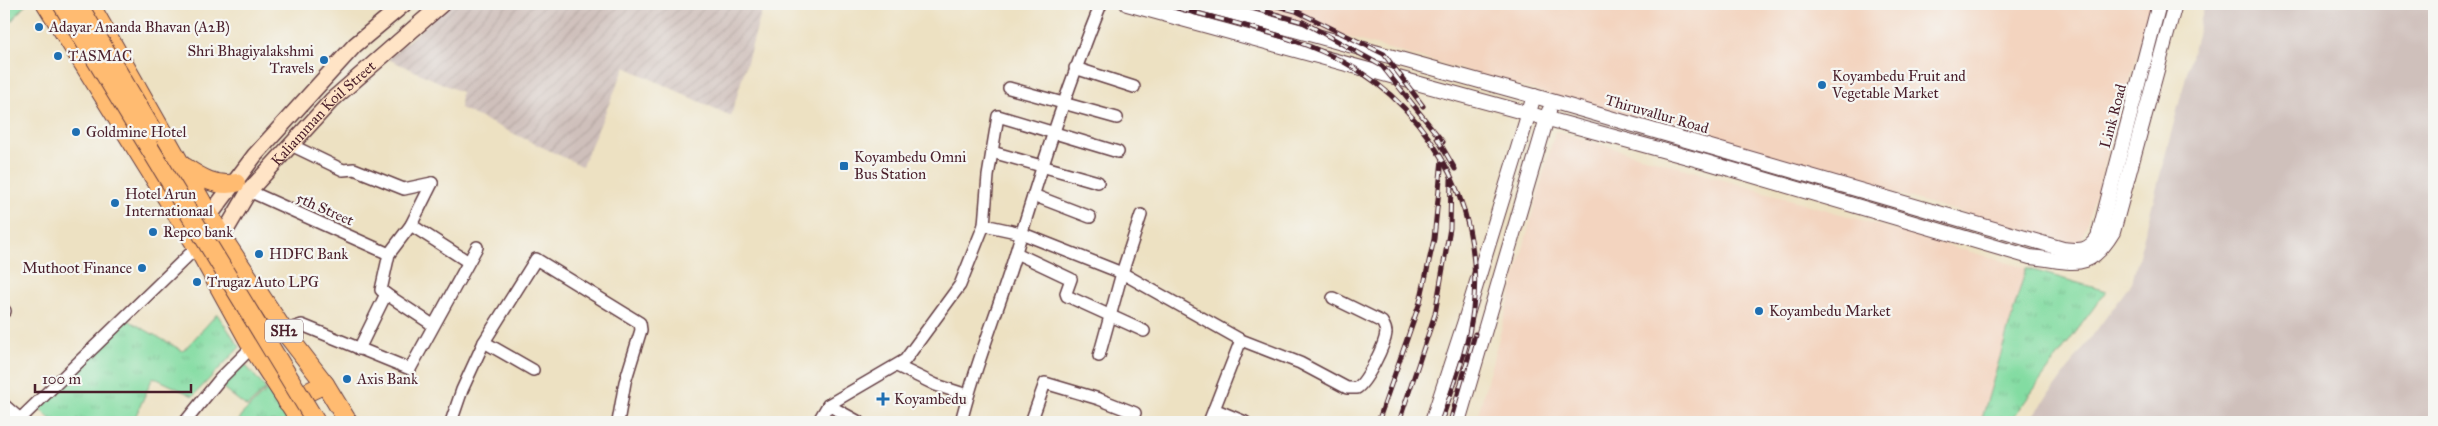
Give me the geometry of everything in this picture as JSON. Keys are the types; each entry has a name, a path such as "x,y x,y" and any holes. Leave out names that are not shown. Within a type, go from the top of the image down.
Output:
{"main road":[{"name":"SH2","path":"46,4 197,247 252,347 301,422"},
{"path":"62,4 316,422"},
{"path":"78,4 329,422"},
{"name":"SH2","path":"90,4 183,165 222,237 284,331 324,384 348,422"},
{"name":"Kaliamman Koil Street","path":"222,237 255,155 355,45 404,4"},
{"name":"Kaliamman Koil Street","path":"242,187 291,145 332,100 442,4"},
{"path":"183,165 204,179 224,185 242,187"},
{"path":"210,215 242,187"},
{"path":"287,402 324,384"}],"street":[{"path":"961,422 1062,103 1101,4"},
{"path":"1127,4 1528,115 1706,162 2030,257 2085,262 2095,257 2113,232 2175,4"},
{"name":"Thiruvallur Road","path":"1201,4 1552,101 2063,249 2085,250 2098,237"},
{"name":"Link Road","path":"2098,237 2159,4"},
{"path":"1075,68 1134,86"},
{"path":"1009,88 1117,118"},
{"path":"1432,422 1534,96"},
{"path":"1458,422 1552,101"},
{"path":"818,422 828,405 905,360 960,284 984,225 998,116 1118,152"},
{"path":"291,145 343,170 354,169 404,189 432,183 412,225 389,254 381,290 433,325"},
{"path":"992,152 1098,182"},
{"name":"5th Street","path":"242,187 389,254"},
{"path":"1033,196 1090,217"},
{"path":"1100,356 1122,273 1142,215"},
{"path":"412,225 467,261"},
{"path":"984,225 1021,233 1122,273 1241,340 1300,363 1347,388 1357,388 1375,361 1386,336 1386,328 1382,322 1333,298"},
{"path":"4,405 18,420 197,247"},
{"path":"284,331 302,326 410,369 467,261 477,247"},
{"path":"1016,253 1071,279 1067,296 1144,331"},
{"path":"451,422 462,390 484,342 536,259 614,309 640,323 641,330 625,382 618,422"},
{"path":"359,349 386,294"},
{"path":"1208,422 1241,340"},
{"path":"484,342 533,370"},
{"path":"185,422 220,379 252,347"},
{"path":"896,366 936,385 968,395"},
{"path":"1031,422 1044,383 1099,399 1134,413"},
{"path":"828,405 859,422"},
{"path":"1214,409 1245,422"}],"shaded area":[{"path":"450,4 764,4 731,116 625,67 582,166 460,108 461,92 388,59"},
{"name":"Koyambedu Fruit and Vegetable Market","path":"1223,4 2153,4 2080,246 1301,24"},
{"path":"2205,4 2434,4 2434,422 2029,422 2132,282"},
{"name":"Koyambedu Market","path":"1555,131 2026,268 1981,422 1476,422"}],"green space":[{"path":"4,4 26,4 4,30"},
{"path":"2026,268 2106,291 2010,422 1981,422"},
{"path":"217,314 240,347 193,396 153,377 133,422 53,422 38,407 126,319 183,351"},
{"path":"242,361 266,389 247,407 219,385"},
{"path":"267,390 289,422 238,422 243,413"}],"railway":[{"path":"1163,4 1284,37 1323,52 1359,71 1390,95 1418,124 1440,156 1458,192 1469,230 1474,269 1473,309 1468,338 1441,422"},
{"path":"1240,4 1303,22 1382,66 1443,142"},
{"path":"1270,4 1296,11 1384,54 1423,106"},
{"path":"1437,138 1455,169"},
{"path":"1378,422 1420,302 1434,239 1442,159"},
{"path":"1399,422 1435,314 1450,228 1451,179"},
{"path":"1450,422 1475,334"}],"place":[{"name":"Adayar Ananda Bhavan (A2B)","path":"39,27"},
{"name":"TASMAC","path":"58,56"},
{"name":"Shri Bhagiyalakshmi Travels","path":"324,60"},
{"name":"Koyambedu Fruit and Vegetable Market","path":"1822,85"},
{"name":"Goldmine Hotel","path":"76,132"},
{"name":"Koyambedu Omni Bus Station","path":"844,166"},
{"name":"Hotel Arun Internationaal","path":"115,203"},
{"name":"Repco bank","path":"153,232"},
{"name":"HDFC Bank","path":"259,254"},
{"name":"Muthoot Finance","path":"142,268"},
{"name":"Trugaz Auto LPG","path":"197,282"},
{"name":"Koyambedu Market","path":"1759,311"},
{"name":"Axis Bank","path":"347,379"},
{"name":"Koyambedu","path":"883,399"}]}
